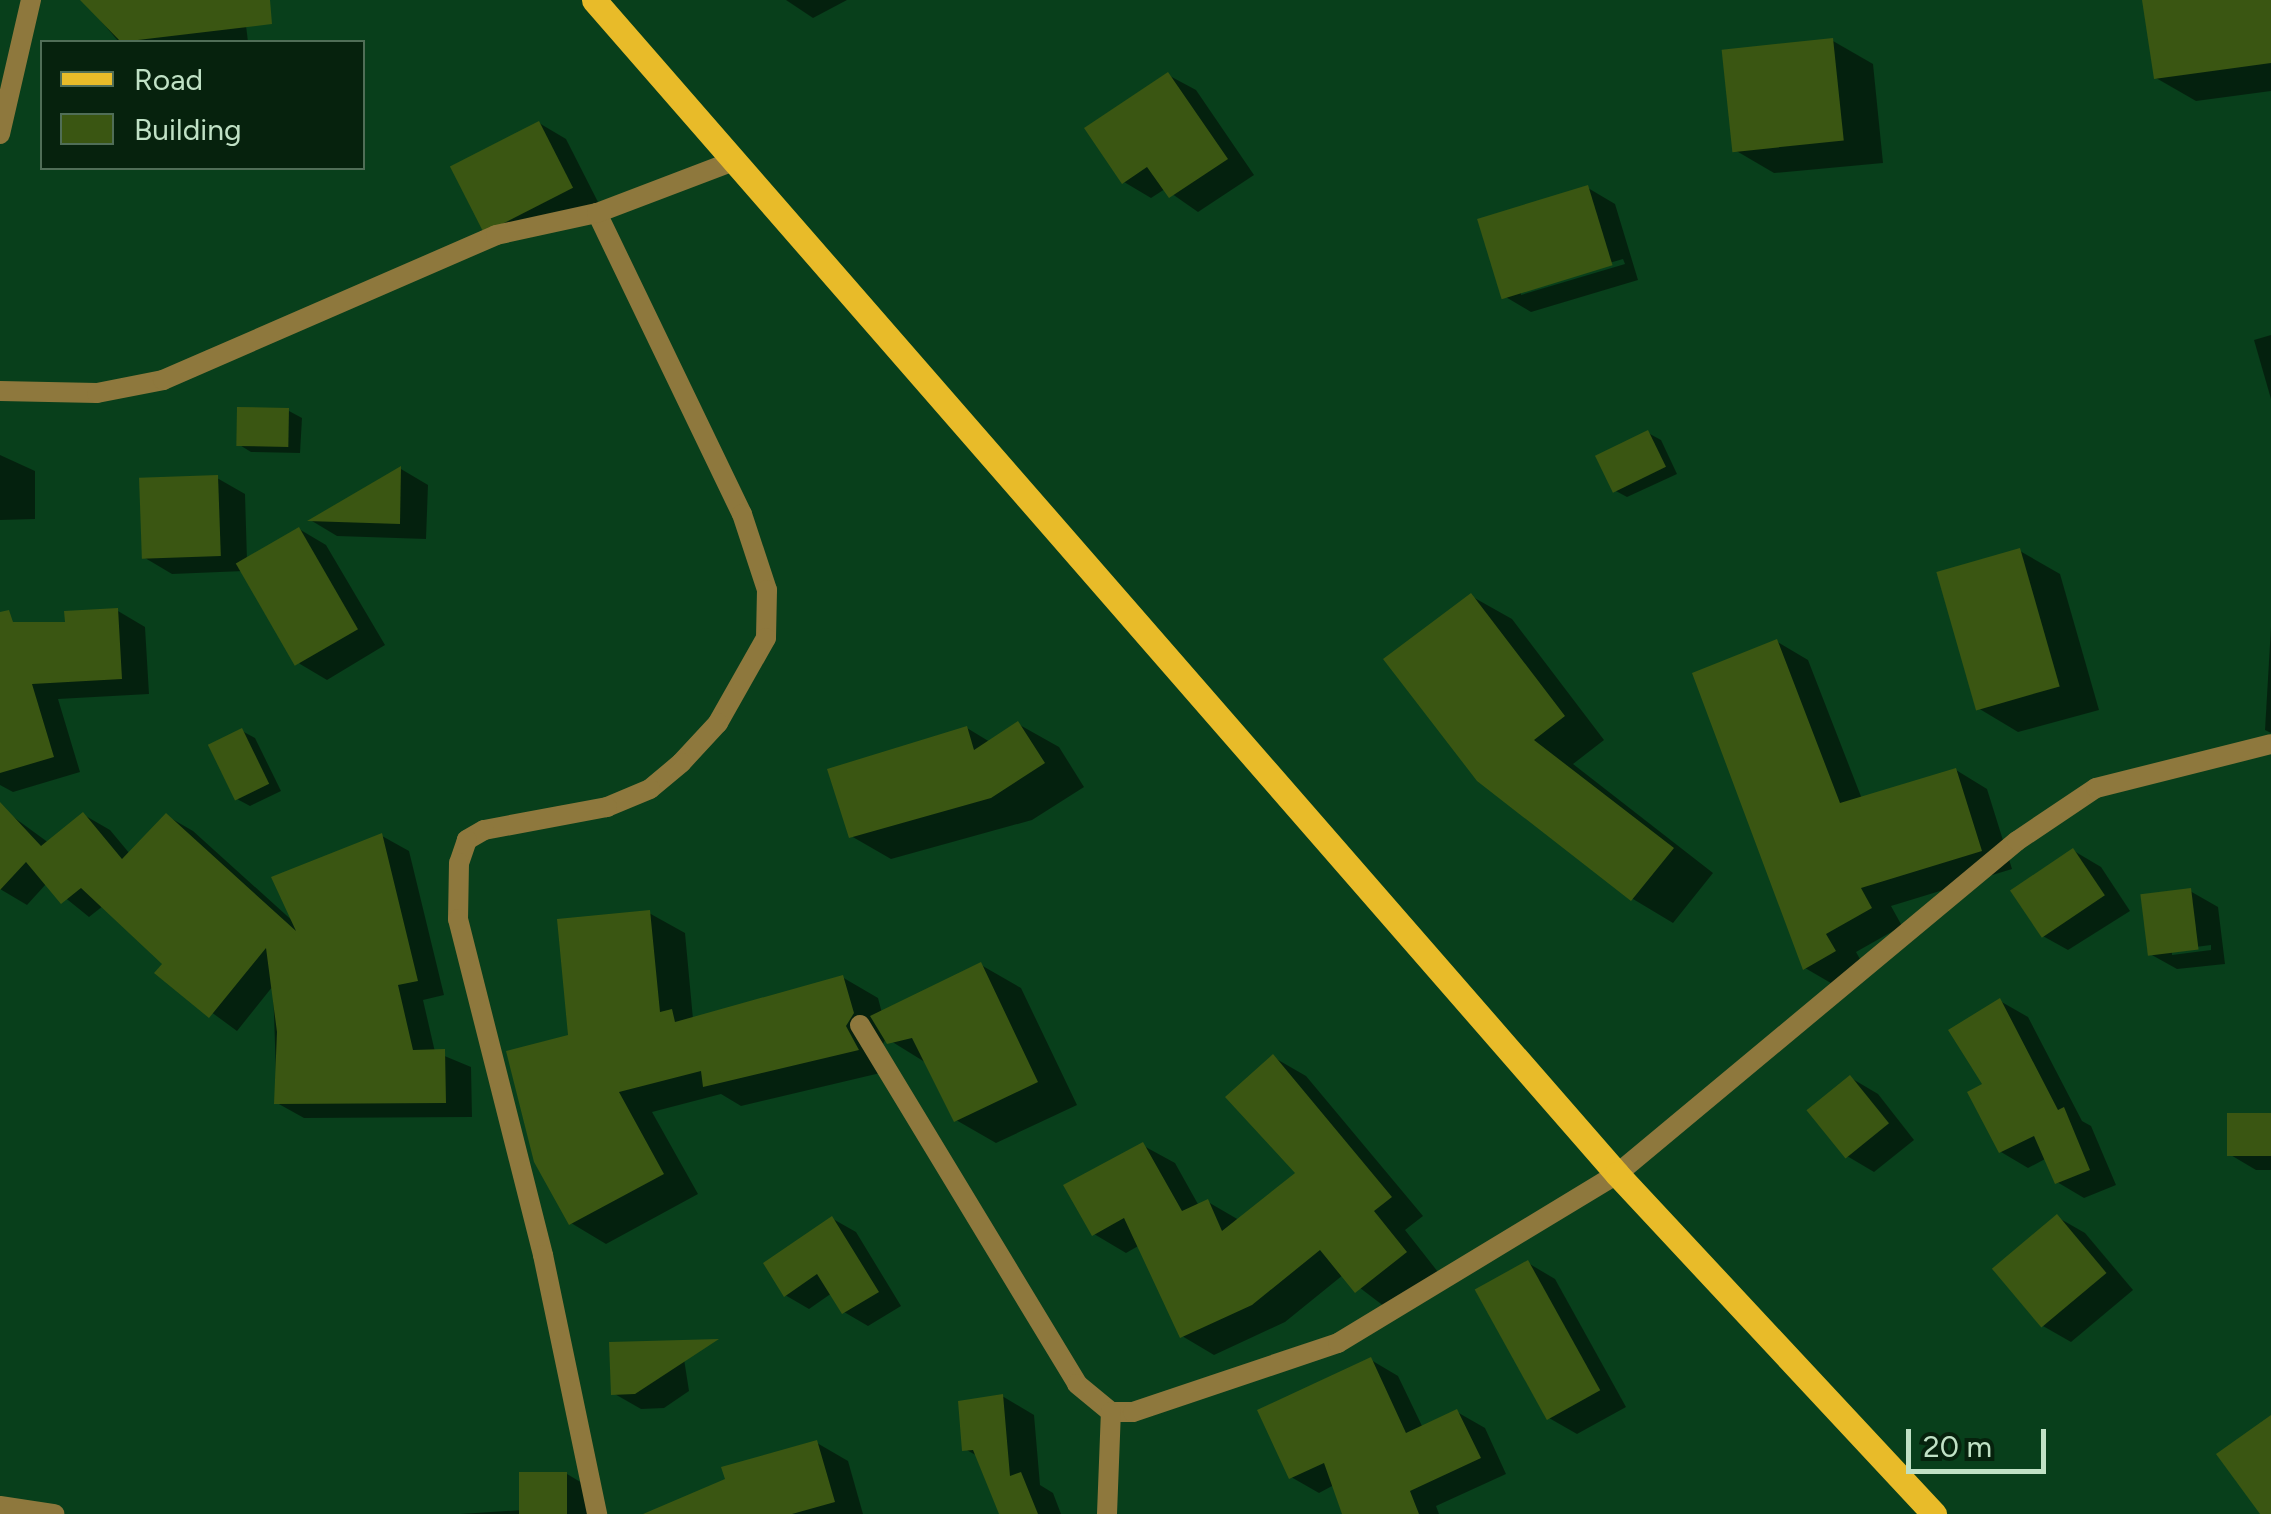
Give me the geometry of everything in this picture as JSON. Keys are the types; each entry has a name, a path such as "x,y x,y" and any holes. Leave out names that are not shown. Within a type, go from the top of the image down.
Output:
{"main road":[{"path":"594,0 731,162 1616,1174 1934,1514"}],"street":[{"path":"0,134 30,0"},
{"path":"0,391 97,393 162,380 496,235 597,213 731,162"},
{"path":"597,213 742,514 767,590 766,638 718,722 681,763 650,790 607,806 484,830 467,840 459,862 458,919 544,1254 597,1514"},
{"path":"860,1025 1077,1384 1111,1412 1163,1406 1338,1343 1616,1174 2017,841 2096,788 2271,744"},
{"path":"1107,1514 1111,1412"},
{"path":"0,1506 54,1514"}],"building":[{"path":"80,0 270,0 272,24 119,40"},
{"path":"2142,0 2271,0 2271,63 2154,79"},
{"path":"1833,38 1844,140 1732,152 1722,50"},
{"path":"1168,72 1228,159 1169,198 1147,167 1122,184 1084,128"},
{"path":"539,121 573,188 484,233 450,166"},
{"path":"1588,185 1613,265 1502,299 1477,219"},
{"path":"237,407 289,408 288,447 236,446"},
{"path":"1648,430 1666,467 1613,493 1595,456"},
{"path":"401,466 400,524 307,521"},
{"path":"218,475 221,556 142,559 139,478"},
{"path":"299,527 358,629 295,666 236,564"},
{"path":"2020,548 2060,686 1976,710 1936,572"},
{"path":"1471,593 1565,716 1534,740 1674,848 1631,901 1477,781 1383,659"},
{"path":"118,608 122,679 32,684 54,757 0,773 0,612 9,610 13,622 65,622 64,611"},
{"path":"1777,639 1840,803 1956,768 1982,851 1861,888 1872,908 1826,934 1836,951 1803,970 1692,673"},
{"path":"1018,721 1045,763 991,798 849,838 827,769 967,726 974,750"},
{"path":"242,728 269,784 235,800 208,745"},
{"path":"0,802 41,846 83,812 122,859 166,813 296,931 271,877 382,833 418,981 398,985 413,1050 445,1049 446,1103 274,1104 277,1032 266,948 209,1018 154,973 162,964 81,888 61,904 26,862 0,890"},
{"path":"2073,848 2105,895 2042,938 2010,890"},
{"path":"2191,888 2199,950 2148,956 2140,894"},
{"path":"650,910 660,1012 672,1009 675,1022 843,975 854,1013 846,1026 859,1050 703,1087 701,1071 619,1092 664,1174 569,1225 534,1162 506,1051 568,1035 557,919"},
{"path":"981,962 1038,1082 954,1122 912,1038 887,1044 870,1016"},
{"path":"2000,998 2058,1110 2064,1107 2090,1170 2055,1184 2034,1136 1999,1153 1967,1092 1982,1084 1948,1030"},
{"path":"1273,1054 1392,1197 1374,1211 1407,1252 1355,1293 1320,1250 1252,1305 1180,1338 1124,1218 1092,1236 1063,1185 1143,1142 1182,1211 1208,1199 1222,1231 1295,1173 1225,1097"},
{"path":"1850,1075 1889,1123 1845,1158 1806,1110"},
{"path":"2227,1113 2271,1113 2271,1156 2227,1156"},
{"path":"2057,1214 2106,1273 2041,1328 1992,1269"},
{"path":"832,1216 879,1292 842,1314 817,1274 784,1297 763,1263"},
{"path":"1528,1260 1600,1390 1547,1420 1475,1290"},
{"path":"719,1339 635,1394 611,1395 609,1342"},
{"path":"1371,1357 1406,1433 1457,1409 1481,1458 1410,1491 1419,1514 1342,1514 1324,1463 1289,1479 1257,1410"},
{"path":"1003,1394 1010,1476 1021,1472 1038,1514 999,1514 973,1450 962,1451 958,1401"},
{"path":"2271,1415 2271,1514 2260,1514 2216,1454"},
{"path":"817,1440 835,1502 792,1514 643,1514 725,1479 721,1467"},
{"path":"519,1472 567,1472 567,1514 519,1514"}]}
